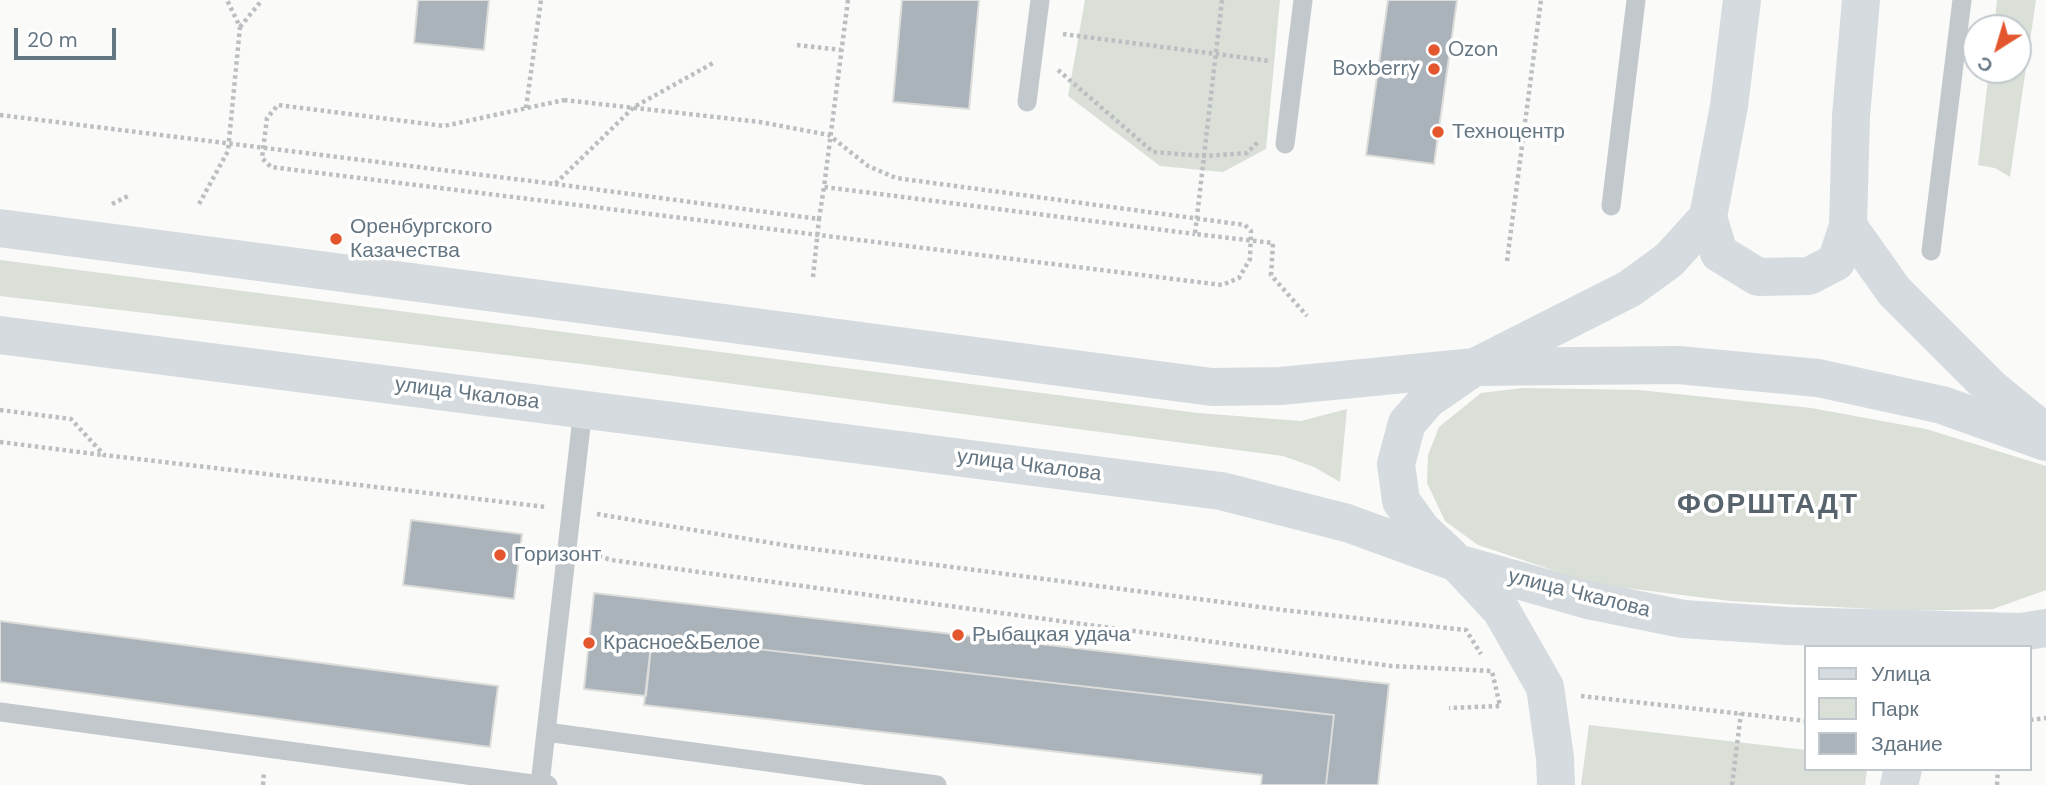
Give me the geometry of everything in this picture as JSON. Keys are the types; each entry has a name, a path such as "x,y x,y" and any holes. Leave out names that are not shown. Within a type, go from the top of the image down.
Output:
{"main road":[{"path":"1742,0 1728,106 1708,217 1719,253 1758,277 1809,276 1836,262 1848,226 1851,116 1861,0"},
{"path":"1556,785 1545,687 1501,610 1422,530 1401,501 1396,464 1407,423 1427,399 1475,367 1629,289 1669,260 1708,217"},
{"path":"1848,226 1894,291 1991,388 2046,433"},
{"path":"0,229 1212,387 1281,386 1475,367 1678,365 1818,379 1942,405 2046,442"},
{"name":"улица Чкалова","path":"0,335 1221,491 1347,523 1457,563 1588,600 1683,619 1787,626 2028,631"}],"lane":[{"path":"1027,102 1040,0"},
{"path":"1285,144 1303,0"},
{"path":"1611,206 1636,0"},
{"path":"1931,251 1962,0"},
{"path":"0,712 542,785 583,410"},
{"path":"546,732 937,785"}],"path":[{"path":"199,204 228,152 240,27 227,0"},
{"path":"240,27 262,0"},
{"path":"526,108 541,0"},
{"path":"813,277 848,0"},
{"path":"1195,234 1223,0"},
{"path":"1507,261 1541,0"},
{"path":"1035,39 1295,64"},
{"path":"1035,39 1153,152 1205,156 1247,153 1290,109"},
{"path":"797,45 841,50"},
{"path":"555,184 634,107 715,62"},
{"path":"564,100 760,122 829,135 868,166 896,178 1245,225 1251,231 1252,240 1246,270 1239,278 1222,285 271,167 262,159 267,118 278,105 444,125 526,108 564,100"},
{"path":"0,115 820,219"},
{"path":"824,187 1273,243 1271,275 1307,316"},
{"path":"104,205 130,195"},
{"path":"0,410 71,419 104,455"},
{"path":"0,442 572,510 790,547 1283,610 1466,630 1492,671 1500,706 1449,708"},
{"path":"568,547 611,560 1391,666 1492,671 1579,695 1804,721"},
{"path":"1732,785 1741,713"}],"green space":[{"path":"1085,0 1280,0 1266,149 1223,172 1160,166 1068,96"},
{"path":"1997,0 2036,0 2032,27 2032,14 1996,14"},
{"path":"1987,84 2024,84 2010,177 1995,168 1978,165"},
{"path":"0,260 1198,413 1301,421 1347,409 1340,482 1314,467 1283,456 582,364 0,296"},
{"path":"1523,388 1639,390 1811,408 1926,429 2046,466 2046,590 1993,609 1908,611 1730,601 1594,584 1478,545 1445,521 1427,483 1428,455 1439,427 1481,393"},
{"path":"1589,725 1804,750 1804,771 1867,771 1865,785 1581,785"}],"building":[{"path":"418,0 489,0 484,50 414,43"},
{"path":"902,0 979,0 969,109 893,102"},
{"path":"1388,0 1457,0 1434,164 1366,155"},
{"path":"411,520 522,534 514,599 403,585"},
{"path":"594,593 1389,684 1378,785 1326,785 1334,715 652,637 646,696 584,689"},
{"path":"0,621 498,686 490,747 0,682"},
{"path":"652,637 1334,715 1326,785 1261,785 1262,775 644,705"}],"place":[{"name":"Ozon","path":"1434,50"},
{"name":"Boxberry","path":"1434,69"},
{"name":"Техноцентр","path":"1438,132"},
{"name":"Оренбургского Казачества","path":"336,239"},
{"name":"Горизонт","path":"500,555"},
{"name":"Рыбацкая удача","path":"958,635"},
{"name":"Красное&Белое","path":"589,643"}],"district":[{"name":"ФОРШТАДТ","path":"1768,506"}]}
